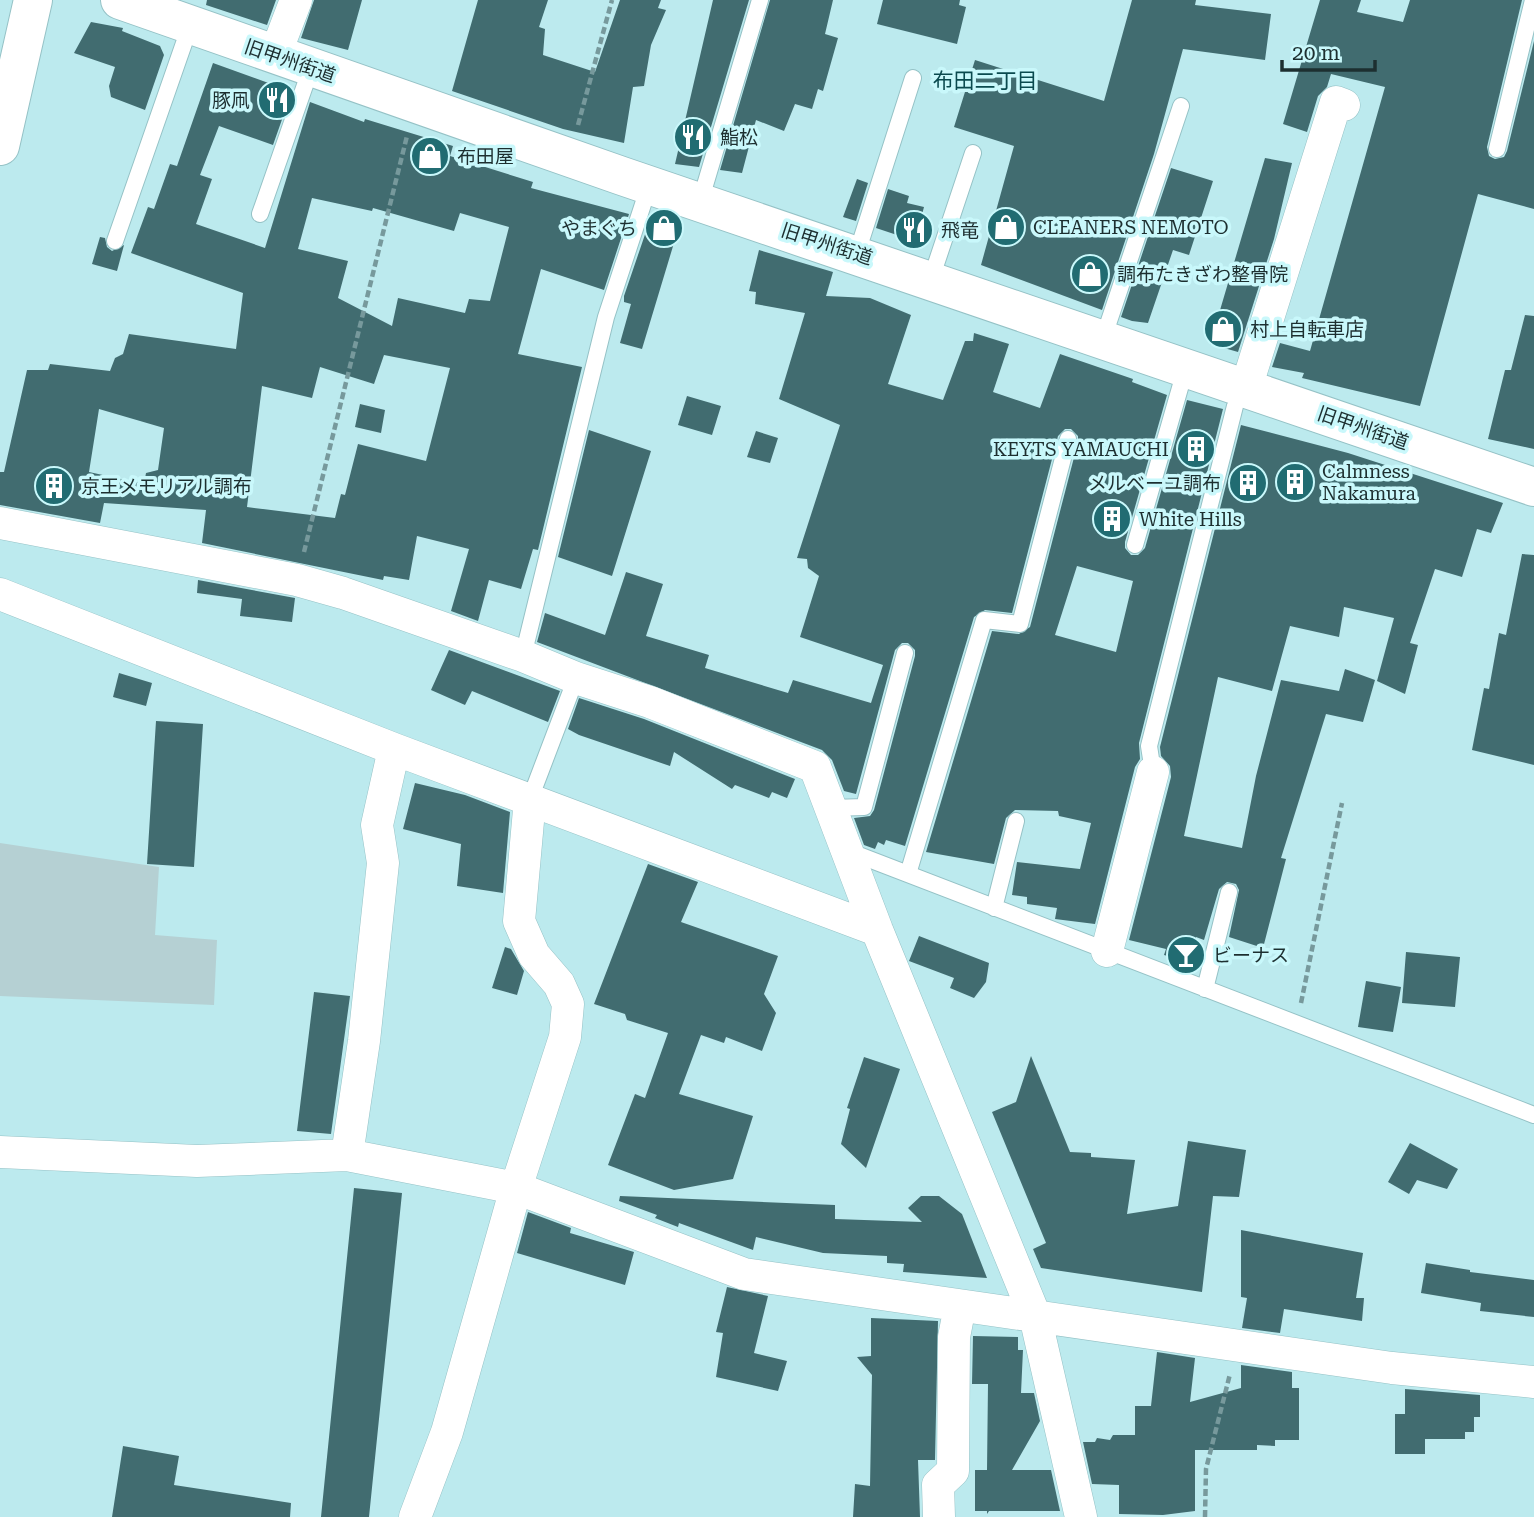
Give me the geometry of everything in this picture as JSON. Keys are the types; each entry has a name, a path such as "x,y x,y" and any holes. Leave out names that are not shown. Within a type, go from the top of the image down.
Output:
{"main road":[{"path":"0,146 33,0"},
{"name":"旧甲州街道","path":"120,0 650,185 1186,367 1241,397 1534,487"}],"street":[{"path":"275,55 296,0"},
{"path":"1241,397 1322,174 1336,103 1344,105"},
{"path":"0,523 14,528 297,580 523,656 816,767 877,930 1035,1316 1081,1517"},
{"path":"0,594 394,749 877,930"},
{"path":"348,1154 364,1041 383,863 377,825 394,749"},
{"path":"1107,951 1153,772"},
{"path":"415,1517 447,1432 516,1188 565,1037 568,1004 559,984 534,956 519,922 530,799"},
{"path":"0,1152 197,1161 348,1154 516,1188 744,1274 1392,1368 1534,1382"},
{"path":"939,1517 938,1485 953,1471 954,1337 960,1306"}],"lane":[{"path":"700,202 760,0"},
{"path":"1497,149 1533,0"},
{"path":"115,241 190,26"},
{"path":"260,215 311,68"},
{"path":"856,254 913,78"},
{"path":"1103,338 1181,106"},
{"path":"931,279 973,153"},
{"path":"523,656 606,317 650,185"},
{"path":"1135,545 1186,367"},
{"path":"1153,772 1149,746 1241,397"},
{"path":"908,874 984,620 1020,624 1068,439"},
{"path":"831,808 864,807 905,653"},
{"path":"530,799 576,678"},
{"path":"994,908 1016,821"},
{"path":"848,850 1534,1115"},
{"path":"1205,989 1229,892"}],"path":[{"path":"578,127 612,0"},
{"path":"297,580 409,125"},
{"path":"1296,1024 1342,803"},
{"path":"1205,1517 1206,1469 1236,1346"}],"shaded area":[{"path":"0,843 159,867 155,935 217,940 214,1005 0,996"}],"building":[{"path":"207,0 276,0 267,25 206,5"},
{"path":"314,0 362,0 348,50 301,38"},
{"path":"478,0 548,0 539,27 545,29 543,55 595,72 620,0 661,0 658,8 666,10 651,45 644,86 633,87 624,143 563,129 452,91"},
{"path":"713,0 749,0 699,167 675,164"},
{"path":"770,0 833,0 825,34 838,38 823,91 818,89 812,109 795,104 784,131 756,120 742,173 720,170"},
{"path":"883,0 960,0 959,5 966,7 957,44 877,24"},
{"path":"1132,0 1196,0 1195,5 1271,14 1265,60 1183,49 1154,154 1102,310 981,265 1014,146 954,127 975,60 1104,101"},
{"path":"1320,0 1361,0 1357,12 1403,22 1410,0 1522,0 1487,147 1489,156 1495,159 1504,157 1507,151 1534,41 1534,209 1478,194 1420,406 1302,378 1304,373 1272,367 1280,343 1310,351 1385,87 1331,74 1327,87 1318,96 1307,132 1283,124"},
{"path":"91,22 123,28 122,31 160,46 164,55 145,110 111,97 109,86 115,67 74,53"},
{"path":"213,63 285,89 284,92 291,94 273,145 219,126 200,175 212,179 196,224 265,248 310,102 364,122 365,119 453,146 450,156 533,182 531,188 629,214 604,290 541,269 518,354 582,367 538,550 533,549 521,589 489,580 478,621 451,611 469,549 417,536 409,580 384,576 383,580 202,543 206,510 104,503 100,523 0,505 0,472 4,472 27,370 48,370 50,364 110,371 115,358 123,354 129,334 236,349 243,293 131,253 148,207 154,209 170,164 177,166","holes":["312,198 372,211 373,208 454,231 460,213 509,227 490,301 469,299 465,313 398,298 392,326 338,298 348,261 298,249","384,355 450,368 426,461 358,444 345,495 341,494 335,518 247,507 262,386 312,398 320,367 374,384","99,409 164,428 158,470 146,473 144,484 89,472"]},
{"path":"1265,158 1292,163 1274,239 1238,352 1210,344"},
{"path":"1171,168 1213,181 1189,255 1173,250 1148,323 1132,321 1121,317"},
{"path":"857,179 868,183 856,221 843,217"},
{"path":"888,189 909,196 907,203 924,207 915,241 876,228"},
{"path":"652,214 680,223 642,349 620,343 631,304 624,302 624,296"},
{"path":"100,237 105,238 107,247 112,251 124,245 117,271 92,264"},
{"path":"759,250 833,272 826,296 870,298 911,315 888,384 943,400 965,341 973,341 974,333 1009,344 993,392 1040,408 1060,354 1133,379 1132,382 1167,395 1125,542 1125,548 1131,555 1138,555 1145,548 1187,400 1223,409 1139,743 1140,759 1135,767 1095,924 1055,919 1057,908 1027,904 1027,897 1012,895 1017,862 1080,869 1091,823 1059,816 1058,811 1015,810 1006,818 994,864 926,852 992,631 1019,634 1030,627 1078,442 1078,436 1071,429 1065,429 1058,436 1012,613 985,610 974,617 905,846 886,840 884,845 878,842 875,849 864,845 854,818 870,816 874,810 915,656 915,650 908,643 902,643 895,650 856,794 844,791 832,760 822,750 537,642 545,613 605,635 626,572 663,584 646,636 709,655 705,668 788,693 793,680 871,703 883,665 800,637 819,576 808,568 807,559 797,558 840,425 779,399 805,313 755,304 756,292 749,291","holes":["1077,566 1133,581 1116,652 1055,635"]},
{"path":"1525,315 1534,316 1534,449 1488,439 1505,370 1511,370"},
{"path":"687,396 721,406 712,435 678,425"},
{"path":"360,404 385,410 381,433 355,427"},
{"path":"1241,425 1348,453 1503,503 1491,533 1477,529 1462,577 1435,569 1410,643 1418,645 1405,694 1377,681 1394,618 1344,607 1339,637 1290,626 1272,691 1218,677 1184,836 1242,848 1256,776 1281,680 1339,691 1345,669 1375,680 1363,722 1326,714 1281,858 1286,859 1263,948 1229,937 1239,890 1236,884 1227,882 1219,889 1204,940 1196,937 1190,962 1164,955 1166,949 1129,940 1171,777 1170,766 1161,756 1160,747"},
{"path":"589,430 651,451 612,576 558,557"},
{"path":"756,431 778,438 770,463 747,457"},
{"path":"1522,554 1534,555 1534,765 1472,750 1484,688 1489,689 1499,633 1506,635"},
{"path":"198,580 295,598 292,622 240,616 242,599 197,593"},
{"path":"449,650 560,691 548,722 472,691 465,705 431,690"},
{"path":"119,673 152,683 146,706 113,697"},
{"path":"579,698 644,719 795,779 787,798 772,792 769,798 735,785 732,789 674,752 670,766 579,735 568,729"},
{"path":"156,721 203,724 194,867 147,864"},
{"path":"415,783 465,795 510,812 503,893 457,886 461,844 403,829"},
{"path":"648,864 698,882 681,922 778,956 764,994 776,1013 762,1051 726,1037 724,1043 701,1035 679,1094 753,1116 733,1179 674,1190 608,1165 635,1094 645,1098 668,1033 627,1020 625,1014 594,1004"},
{"path":"919,936 989,963 986,982 974,998 950,988 954,978 909,961"},
{"path":"505,947 511,949 524,971 517,995 492,988"},
{"path":"1406,952 1460,957 1455,1007 1402,1003"},
{"path":"1366,981 1401,987 1393,1032 1358,1027"},
{"path":"314,992 350,996 331,1134 297,1131"},
{"path":"1031,1056 1070,1152 1091,1153 1091,1157 1135,1160 1127,1214 1178,1206 1188,1141 1246,1150 1239,1197 1213,1196 1202,1292 1041,1268 1033,1249 1046,1243 992,1112 1016,1102"},
{"path":"864,1057 900,1069 866,1168 841,1144 850,1109 847,1108"},
{"path":"1410,1143 1458,1169 1447,1189 1417,1180 1409,1194 1388,1182"},
{"path":"354,1188 402,1193 369,1517 321,1517"},
{"path":"620,1196 835,1205 835,1219 922,1222 908,1208 921,1196 939,1196 962,1214 987,1278 903,1272 904,1264 887,1263 887,1256 823,1253 756,1237 753,1250 679,1223 678,1227 655,1218 657,1215 619,1201"},
{"path":"528,1212 571,1228 570,1233 634,1252 625,1285 517,1253"},
{"path":"1241,1230 1363,1253 1356,1298 1364,1298 1362,1321 1284,1309 1280,1333 1242,1328 1247,1298 1241,1297"},
{"path":"1426,1263 1534,1280 1534,1317 1480,1311 1481,1303 1421,1293"},
{"path":"727,1287 768,1296 754,1353 787,1361 778,1391 716,1377 723,1333 716,1332"},
{"path":"871,1318 938,1321 935,1460 918,1460 920,1517 853,1517 855,1484 870,1486 872,1375 857,1357 871,1356"},
{"path":"973,1336 1018,1337 1018,1350 1023,1350 1021,1393 1034,1393 1040,1421 1012,1470 1051,1470 1060,1511 989,1511 987,1514 987,1511 975,1511 975,1470 987,1470 988,1384 972,1384"},
{"path":"1157,1352 1195,1358 1190,1402 1241,1388 1241,1365 1292,1372 1292,1388 1299,1388 1299,1440 1275,1440 1275,1446 1257,1445 1257,1450 1195,1450 1195,1511 1163,1515 1119,1514 1119,1485 1092,1484 1083,1442 1095,1442 1097,1438 1110,1440 1113,1435 1135,1435 1135,1406 1151,1406"},
{"path":"1405,1389 1480,1395 1480,1417 1474,1417 1474,1432 1465,1432 1465,1439 1425,1439 1425,1454 1395,1454 1395,1414 1405,1414"},
{"path":"123,1446 179,1456 174,1485 291,1503 290,1517 112,1517"}],"place":[{"name":"豚凧","path":"277,100"},
{"name":"鮨松","path":"693,137"},
{"name":"布田屋","path":"430,156"},
{"name":"CLEANERS NEMOTO","path":"1006,227"},
{"name":"やまぐち","path":"664,228"},
{"name":"飛竜","path":"914,230"},
{"name":"調布たきざわ整骨院","path":"1090,274"},
{"name":"村上自転車店","path":"1223,329"},
{"name":"KEYTS YAMAUCHI","path":"1196,449"},
{"name":"Calmness Nakamura","path":"1295,482"},
{"name":"メルベーユ調布","path":"1248,483"},
{"name":"京王メモリアル調布","path":"54,486"},
{"name":"White Hills","path":"1112,519"},
{"name":"ビーナス","path":"1186,955"}],"district":[{"name":"布田二丁目","path":"985,81"}]}
